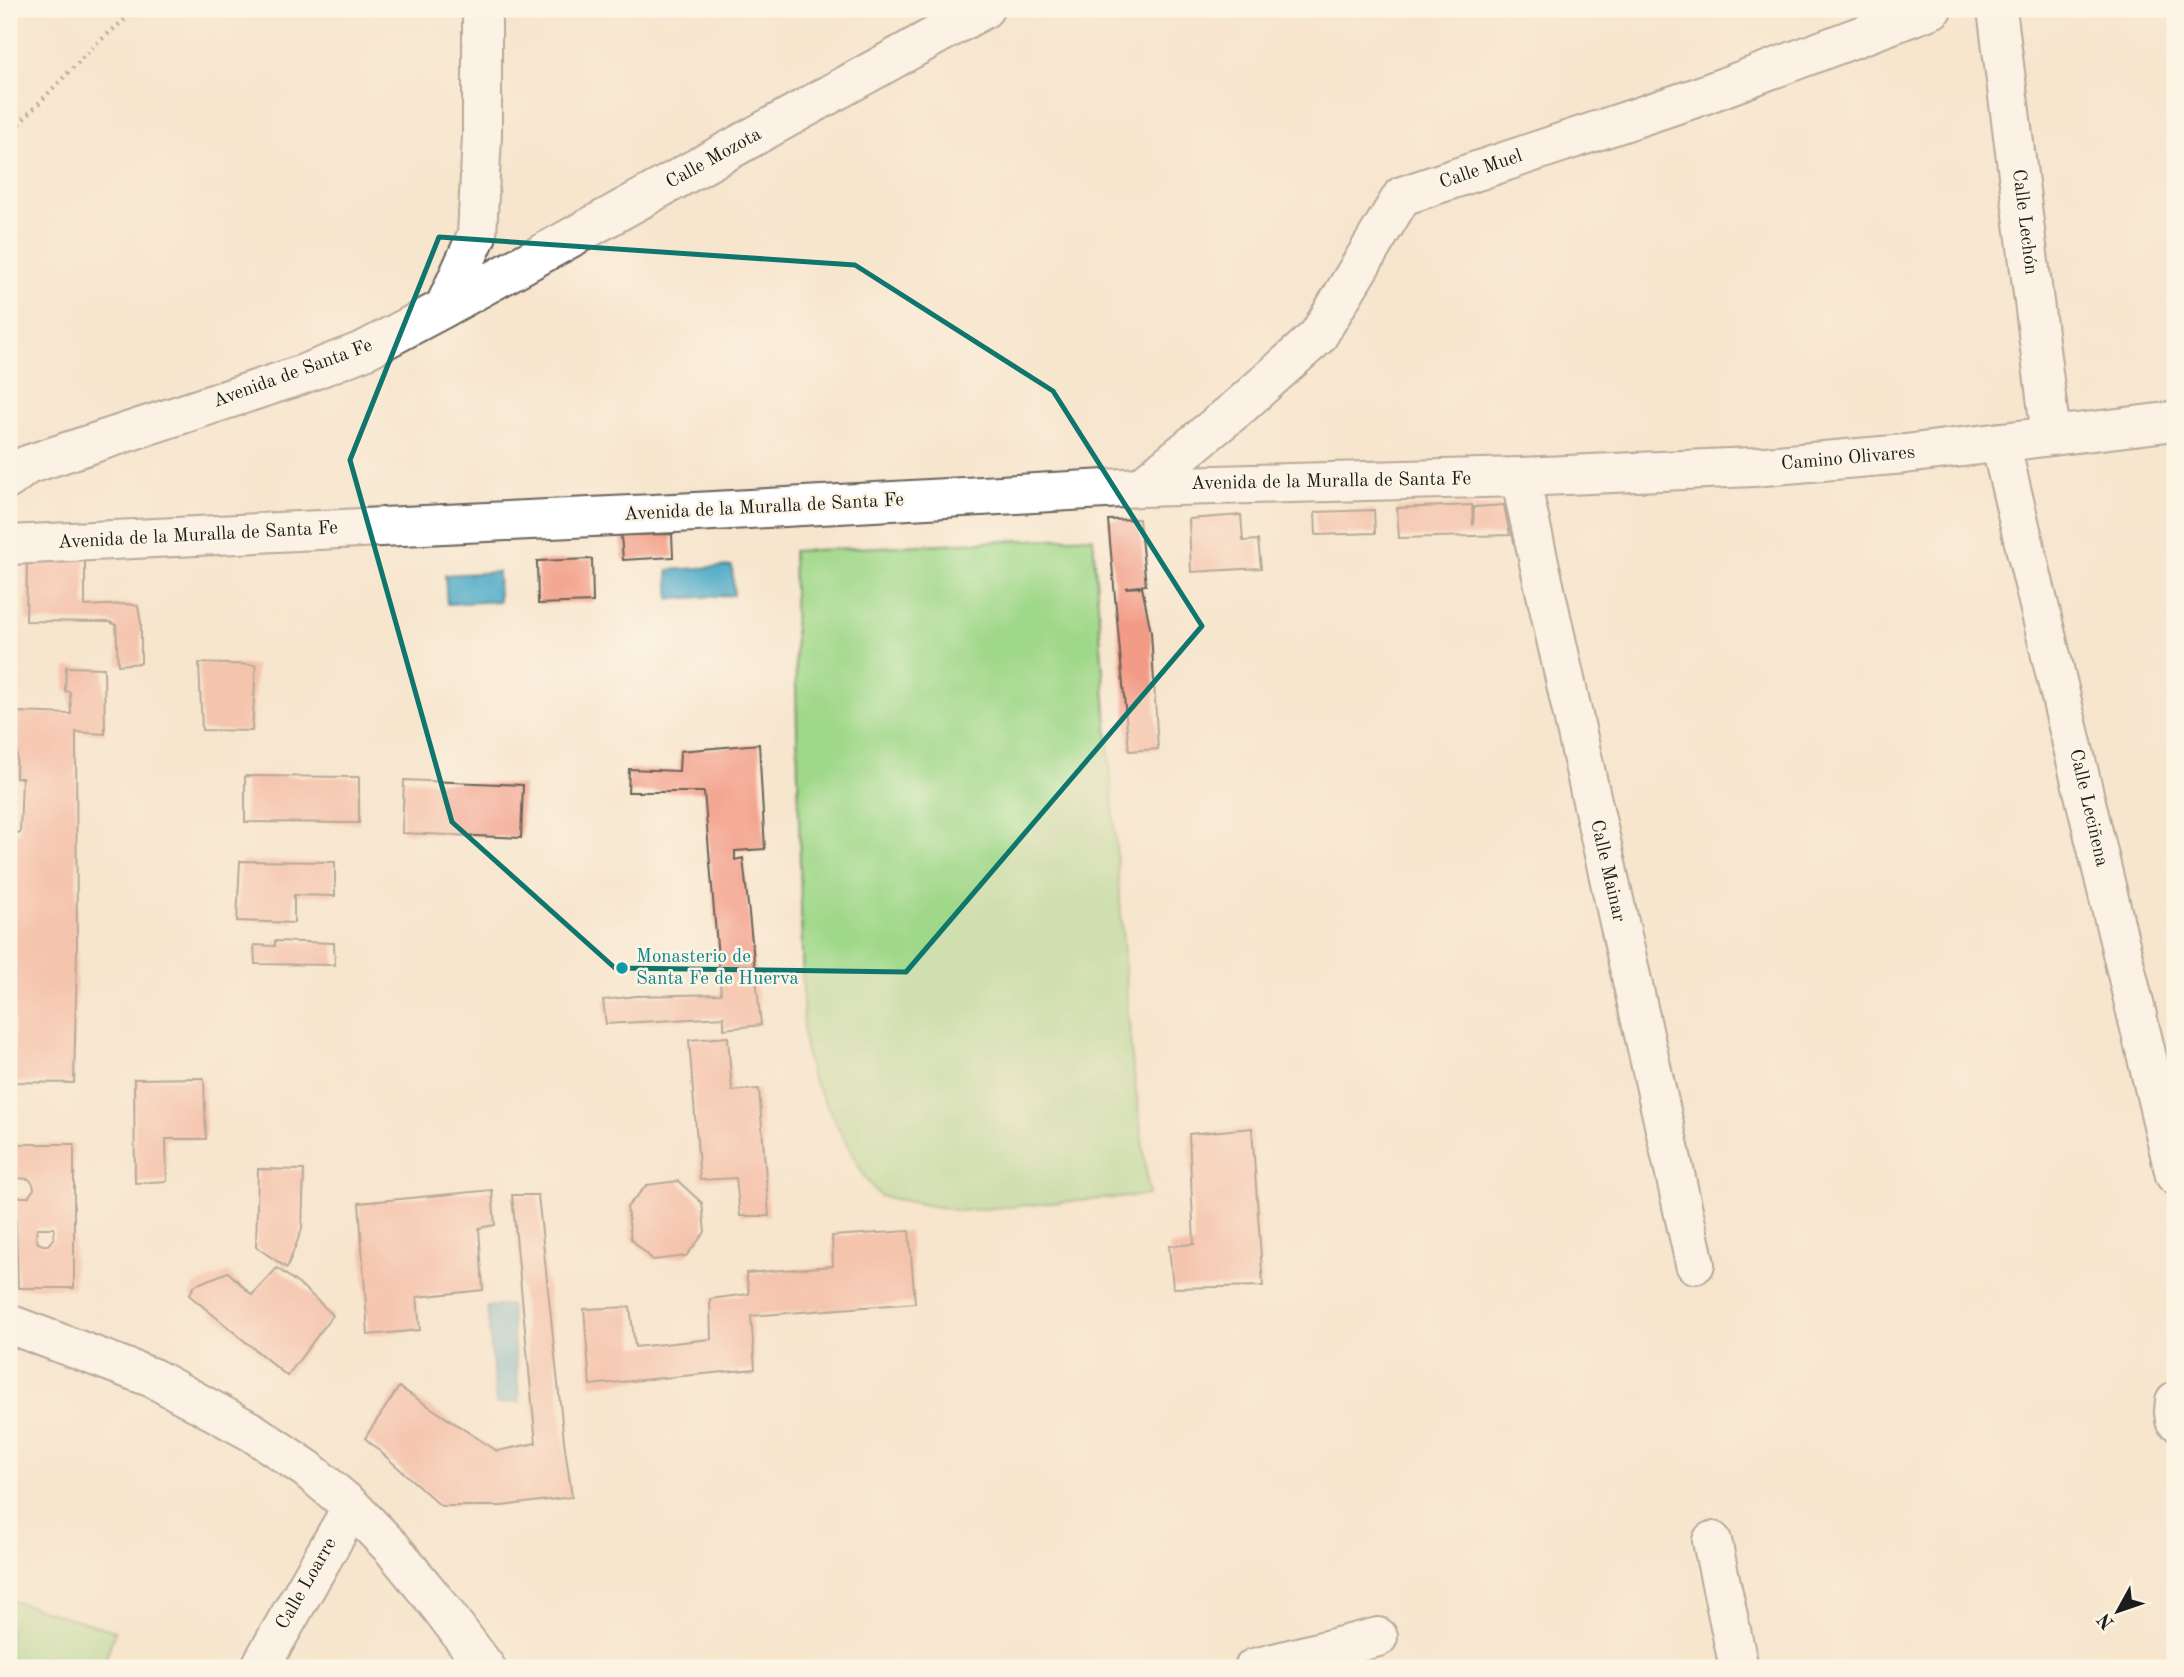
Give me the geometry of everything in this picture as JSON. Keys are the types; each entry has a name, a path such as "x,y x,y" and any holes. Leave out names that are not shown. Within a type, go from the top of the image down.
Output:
{"street":[{"path":"444,308 477,234 482,136 482,9"},
{"name":"Calle Mozota","path":"444,308 984,9"},
{"name":"Calle Muel","path":"1142,487 1240,406 1318,336 1402,196 1695,98 1932,9"},
{"name":"Calle Lechón","path":"1997,9 2051,436"},
{"name":"Avenida de Santa Fe","path":"9,479 27,465 309,372 365,350 444,308"},
{"name":"Camino Olivares","path":"1520,477 1753,467 1905,454 2175,421"},
{"name":"Calle Leciñena","path":"2000,442 2175,1175"},
{"name":"Avenida de la Muralla de Santa Fe","path":"9,545 1142,487 1520,477"},
{"name":"Calle Mainar","path":"1520,477 1695,1264"},
{"path":"9,1324 153,1378 252,1432 307,1469 352,1507 392,1548 486,1668"},
{"path":"2175,1401 2175,1420"},
{"name":"Calle Loarre","path":"263,1662 352,1507"},
{"path":"1712,1541 1740,1668"},
{"path":"1254,1668 1378,1637"}],"path":[{"path":"9,134 94,45 137,9"}],"highlighted area":[{"path":"439,237 855,265 1053,391 1202,626 906,972 615,968 452,822 350,460"}],"green space":[{"path":"1093,537 1131,1050 1149,1195 959,1211 880,1196 865,1178 811,1076 804,1042 793,551"},
{"path":"9,1600 115,1631 103,1668 9,1668"}],"water":[{"path":"732,566 734,595 670,599 668,570"},
{"path":"498,572 499,601 447,604 445,575"},
{"path":"510,1305 520,1402 496,1404 487,1307"}],"building":[{"path":"1472,505 1473,526 1474,507 1504,505 1510,535 1399,538 1397,508"},
{"path":"1374,510 1375,533 1316,535 1315,512"},
{"path":"1241,515 1243,541 1258,540 1261,568 1191,572 1189,519"},
{"path":"1139,519 1146,585 1125,588 1142,587 1151,632 1158,749 1129,751 1108,520"},
{"path":"672,534 673,557 623,560 621,535"},
{"path":"85,558 85,606 138,606 141,623 141,663 118,665 116,625 110,622 26,621 27,560"},
{"path":"592,559 593,602 538,604 537,561"},
{"path":"199,663 256,665 252,731 202,730"},
{"path":"66,667 104,668 105,734 76,732 77,952 74,1083 14,1082 13,832 20,833 22,778 16,778 18,712 71,714 70,692 65,691"},
{"path":"759,744 765,849 735,851 735,860 743,858 761,1025 724,1029 724,1017 606,1024 603,1000 636,996 721,994 704,792 628,792 629,769 679,771 680,751"},
{"path":"245,776 359,777 359,823 245,822"},
{"path":"404,780 523,785 521,838 402,833"},
{"path":"240,861 335,862 335,896 294,895 294,923 237,921"},
{"path":"275,941 334,943 335,965 255,964 254,945 275,946"},
{"path":"728,1037 732,1091 759,1089 769,1216 740,1216 736,1178 700,1180 689,1040"},
{"path":"204,1078 206,1139 166,1139 167,1181 135,1183 134,1079"},
{"path":"1252,1128 1263,1286 1173,1288 1169,1246 1194,1244 1189,1134"},
{"path":"15,1144 74,1144 74,1288 18,1288 15,1197 28,1197 34,1189 29,1179 15,1178","holes":["37,1228 54,1228 54,1238 48,1245 38,1243"]},
{"path":"258,1169 304,1170 302,1229 287,1268 256,1247"},
{"path":"678,1181 702,1203 705,1232 686,1256 653,1260 631,1239 627,1207 647,1185"},
{"path":"492,1190 495,1225 479,1228 483,1290 417,1297 420,1330 368,1335 359,1203"},
{"path":"512,1195 538,1195 572,1497 502,1506 441,1506 365,1438 399,1387 497,1451 536,1443"},
{"path":"909,1231 915,1303 751,1316 755,1369 590,1385 584,1309 630,1307 635,1347 711,1339 710,1299 749,1294 746,1273 833,1266 832,1236"},
{"path":"277,1268 333,1315 287,1376 189,1295 195,1285 228,1272 252,1295"}],"place":[{"name":"Monasterio de Santa Fe de Huerva","path":"622,968"}]}
